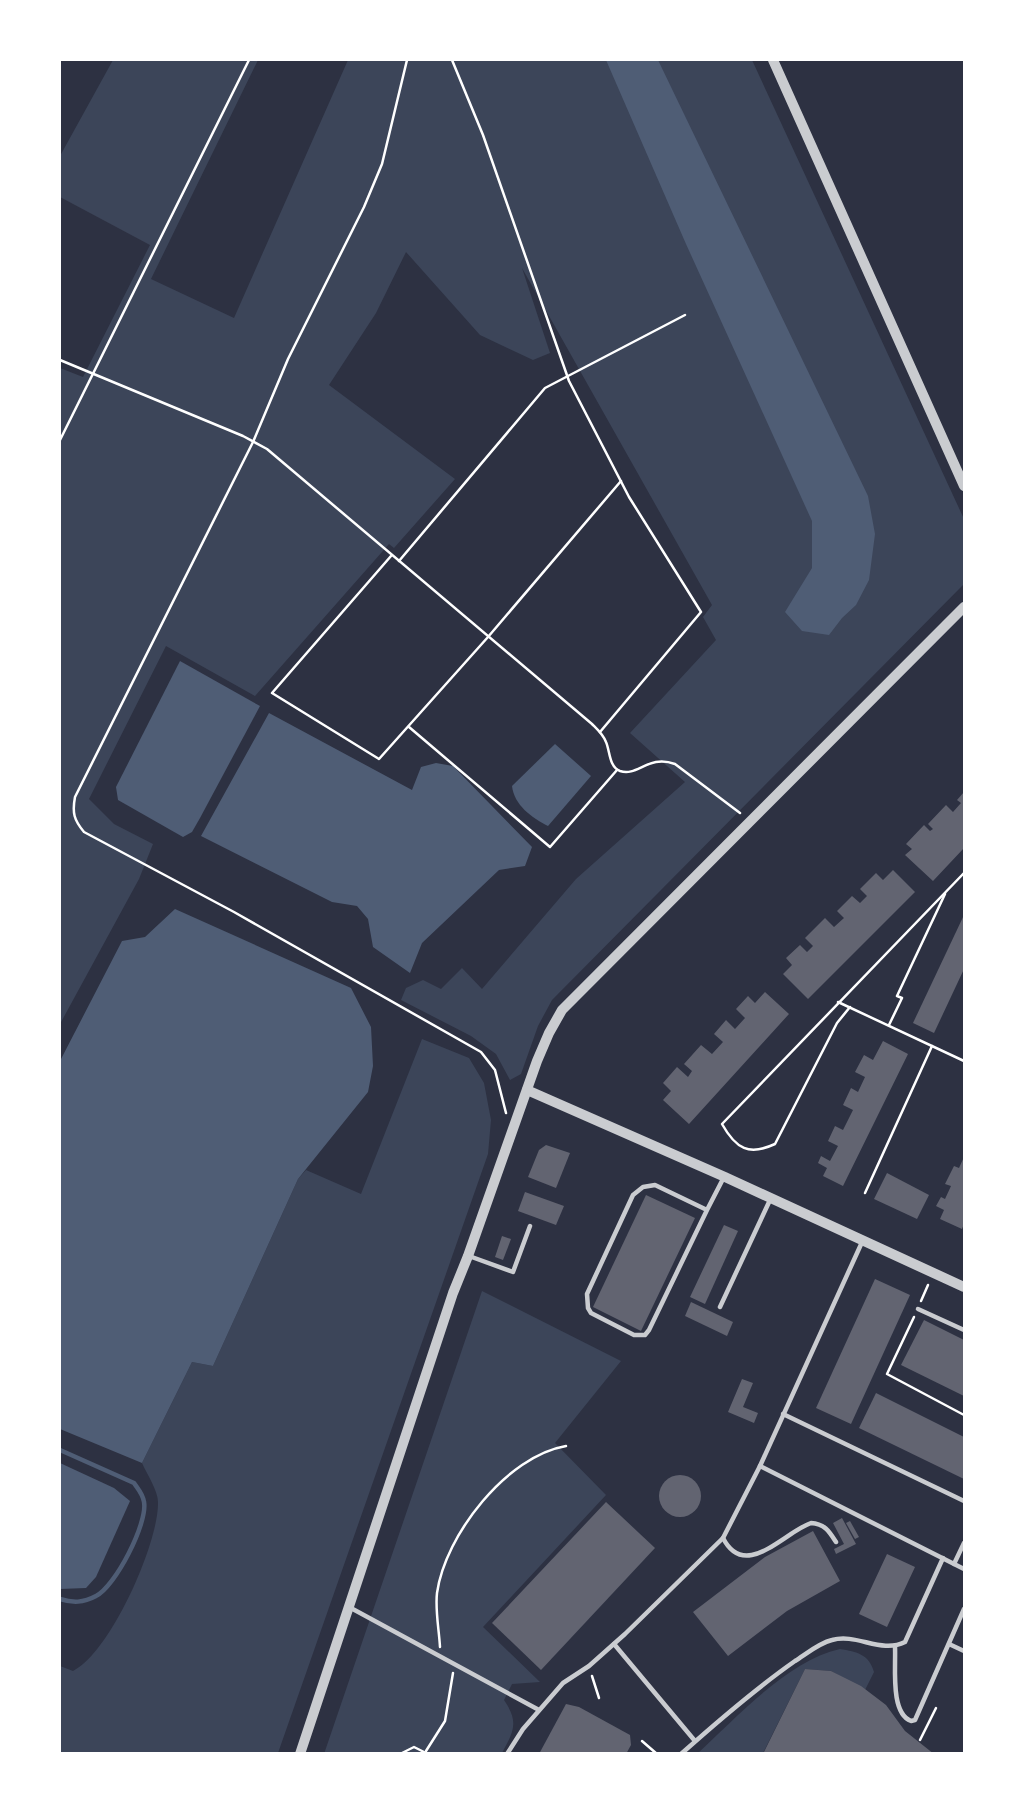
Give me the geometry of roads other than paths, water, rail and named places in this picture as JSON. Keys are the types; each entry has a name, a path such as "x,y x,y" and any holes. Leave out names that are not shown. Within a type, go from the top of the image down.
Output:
{"street":[{"path":"773,60 964,486"},
{"path":"300,1754 453,1293 527,1090 549,1033 562,1010 964,607"},
{"path":"527,1090 863,1239 964,1287"}],"lane":[{"path":"707,1210 656,1185 643,1187 633,1195 587,1294 588,1308 592,1313 597,1318 634,1335 645,1335 725,1177"},
{"path":"720,1307 771,1198"},
{"path":"468,1256 513,1272 530,1226"},
{"path":"508,1754 523,1729 564,1683 614,1644 723,1538 760,1466 863,1239"},
{"path":"918,1309 964,1330"},
{"path":"783,1414 964,1501"},
{"path":"760,1466 964,1569"},
{"path":"723,1538 729,1549 737,1554 750,1556 811,1523 825,1527 836,1542"},
{"path":"954,1564 964,1543"},
{"path":"681,1754 780,1672 828,1641 841,1637 895,1647 905,1642 943,1558"},
{"path":"349,1606 539,1710"},
{"path":"895,1647 897,1705 900,1714 911,1721 915,1720 964,1609"},
{"path":"949,1643 964,1651"},
{"path":"614,1644 695,1741"}],"waterway":[{"path":"60,1450 134,1483 144,1502 144,1512 136,1539 121,1568 104,1590 82,1601 60,1599"}]}
